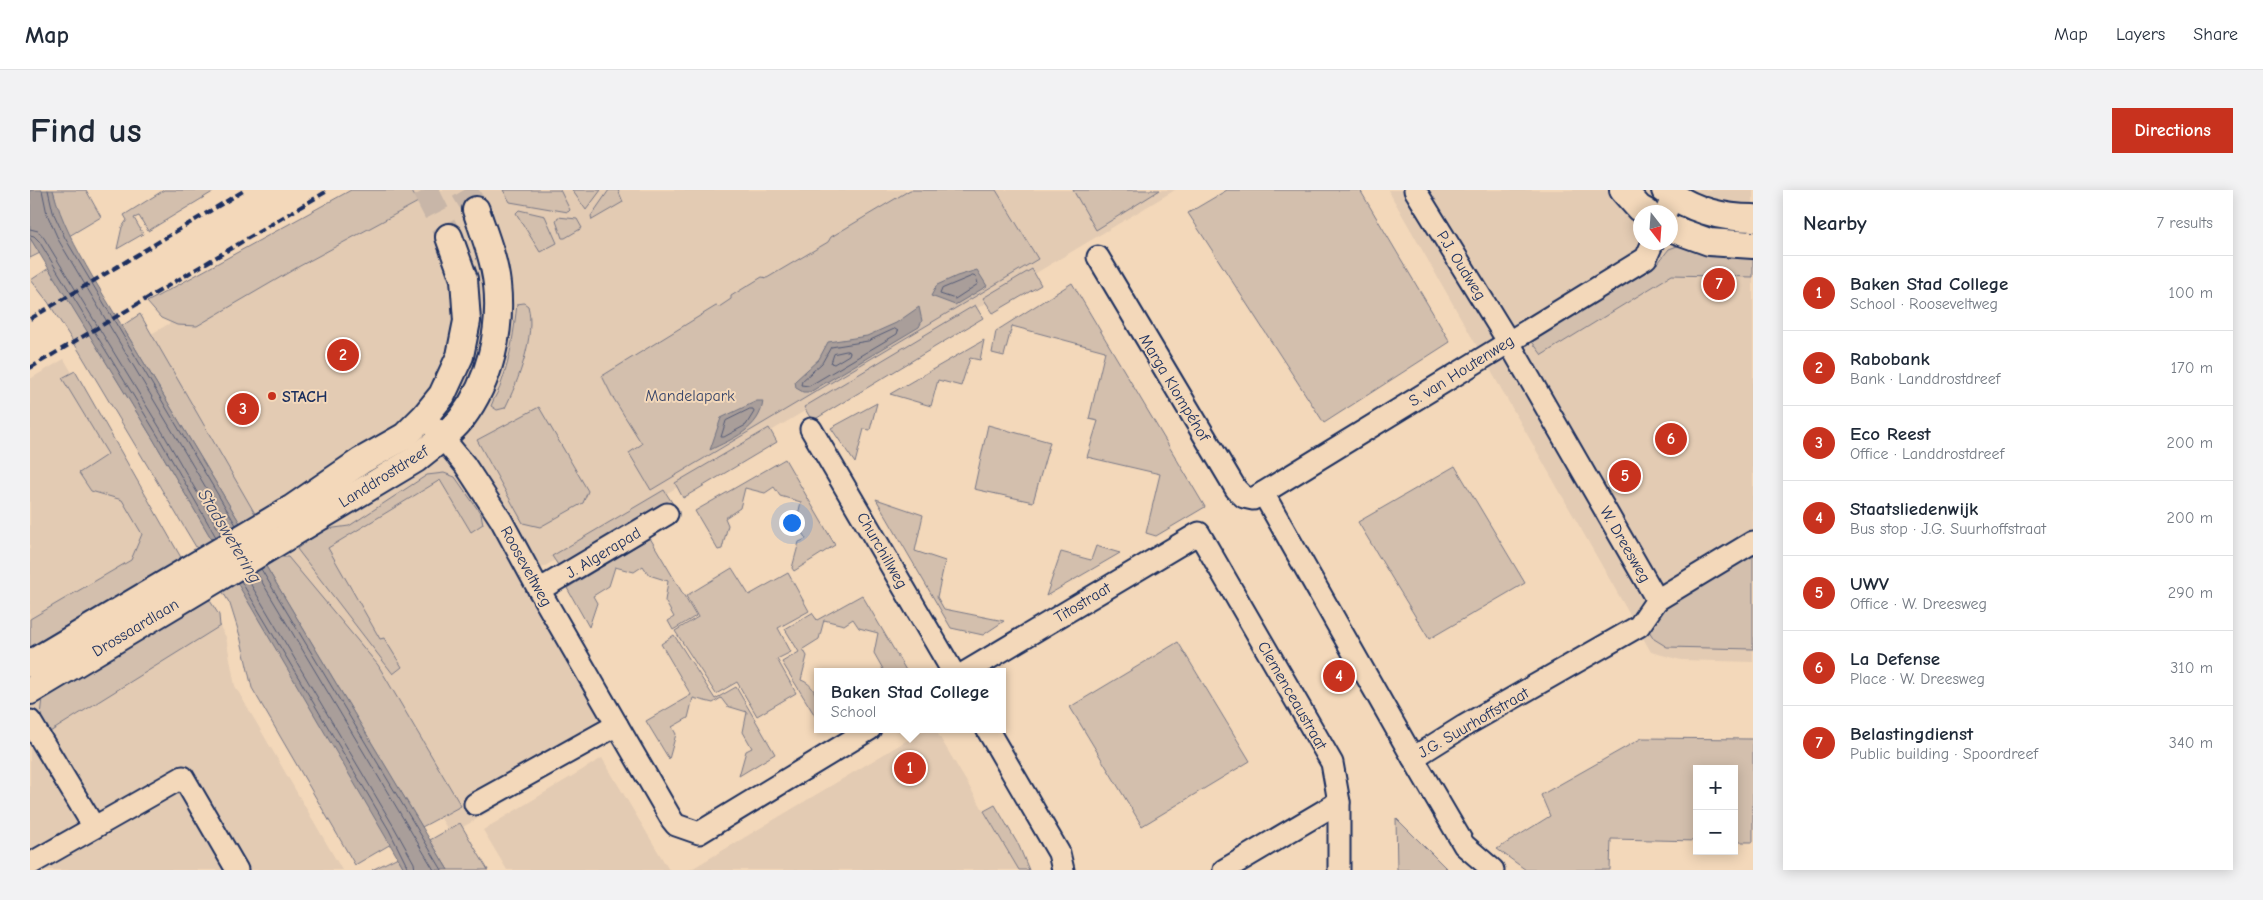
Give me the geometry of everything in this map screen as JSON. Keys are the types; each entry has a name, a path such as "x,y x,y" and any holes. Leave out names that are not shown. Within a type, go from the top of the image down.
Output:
{"main road":[{"path":"1623,190 1636,205"},
{"path":"1668,200 1730,218 1753,218"},
{"name":"Landdrostdreef","path":"236,554 296,518 416,458 461,419 479,390 491,358 498,324 497,283 488,245 476,210"},
{"path":"1678,231 1709,242 1753,245"},
{"name":"Landdrostdreef","path":"296,518 361,462 405,436 442,395 460,356 467,321 464,279 449,237"},
{"name":"Drossaardlaan","path":"30,691 188,583 236,554"},
{"name":"Drossaardlaan","path":"30,664 188,583"}],"street":[{"name":"P.J. Oudweg","path":"1415,190 1508,341"},
{"name":"S. van Houtenweg","path":"1263,493 1646,258 1650,250"},
{"name":"Marga Klompéhof","path":"1098,257 1236,489 1244,497 1253,499 1263,493"},
{"name":"W. Dreesweg","path":"1508,341 1657,600 1753,542"},
{"name":"Rooseveltweg","path":"424,416 465,465 501,520 539,590 676,825 699,833 863,733"},
{"name":"Churchillweg","path":"811,429 951,668"},
{"name":"J.G. Suurhoffstraat","path":"1263,493 1413,758 1456,730 1640,626 1657,600"},
{"name":"J. Algerapad","path":"539,590 667,514"},
{"name":"Titostraat","path":"973,668 1199,534"},
{"name":"Clemenceaustraat","path":"1199,534 1332,763 1340,802 1339,870"},
{"path":"30,721 94,827"},
{"path":"475,804 617,725"},
{"path":"989,733 1059,852 1064,870"},
{"path":"1413,758 1464,845 1494,870"},
{"path":"30,864 183,777 238,870"},
{"path":"1224,870 1340,802"}],"shaded area":[{"path":"405,190 1175,190 520,581 612,740 451,834 294,592 144,338"},
{"path":"1388,190 1753,190 1753,662 1681,660 1651,652"},
{"path":"64,359 226,637 235,686 342,870 30,870 30,379"},
{"path":"919,733 937,733 1019,870 690,870"},
{"path":"602,758 669,870 507,870 483,830"}],"green space":[{"path":"53,190 86,190 101,217 69,236 58,210"},
{"path":"164,190 216,190 148,231 139,216 134,218 143,234 117,249 122,227 127,220 124,215"},
{"path":"351,190 411,190 418,202 298,267 197,326 177,325 161,318 147,302"},
{"path":"503,190 560,190 570,210 568,212 510,202"},
{"path":"572,190 601,190 586,210"},
{"path":"609,190 618,190 623,202 592,220 591,216"},
{"name":"Mandelapark","path":"910,190 996,190 1038,259 651,490 629,453 642,444 612,396 602,376 716,306 719,307 731,299 731,296 762,277 767,278 828,242 831,237"},
{"path":"1073,190 1160,190 1096,230"},
{"path":"1227,190 1360,190 1450,342 1324,423 1188,213"},
{"path":"519,210 545,216 557,243 540,252 516,213"},
{"path":"558,217 577,219 582,228 562,238 556,221"},
{"path":"30,238 40,253 30,258"},
{"path":"1678,246 1753,254 1753,277 1672,275 1542,355 1530,339 1658,263 1668,250 1678,250"},
{"path":"49,268 153,439 391,844 355,865 252,688 240,636 230,604 79,351 48,302 31,280"},
{"path":"1032,269 1041,285 993,313 983,298"},
{"path":"1072,283 1205,507 1156,536 1146,533 1160,474 1087,457 1098,421 1089,419 1105,351 1012,326 1004,356 992,353 996,331"},
{"path":"524,303 528,306 530,318 528,344 520,372 505,408 497,410 491,406 508,362 517,304"},
{"path":"975,305 983,318 812,421 804,407"},
{"path":"140,314 280,557 288,557 378,665 461,806 422,827 122,326"},
{"path":"984,340 980,360 970,358 961,386 938,380 931,406 890,394"},
{"path":"75,371 183,561 30,653 30,619 131,560 142,534 122,500 91,491 79,473 108,454 62,378"},
{"path":"877,403 870,430 864,429 855,463 831,428"},
{"path":"539,407 588,491 583,503 540,527 523,523 477,440"},
{"path":"988,425 1050,442 1033,502 974,489"},
{"path":"769,428 777,442 683,498 675,483"},
{"path":"785,459 835,545 794,571 792,568 799,542 806,539 796,523 801,502 780,496 774,487 765,493 745,488 740,508 725,518 728,525 722,549 718,550 695,511"},
{"path":"1455,466 1525,583 1429,639 1358,522"},
{"path":"444,473 455,477 481,514 483,524 471,532 440,480 328,548 380,639 384,638 402,667 393,674 297,549 314,534 327,529 349,526 427,475"},
{"path":"664,490 673,504 562,571 552,556"},
{"path":"876,499 923,515 915,551 945,561 937,597 944,609 1004,621 983,635 951,628"},
{"path":"650,538 696,616 673,630 668,621 674,617 665,601 668,581 649,575 643,566 634,572 615,567 609,586 593,596 597,603 589,627 567,588"},
{"path":"1096,546 1120,553 1046,596 1061,552 1091,560"},
{"path":"1753,554 1753,649 1667,647 1654,639 1649,631 1660,610"},
{"path":"732,568 749,595 788,573 809,611 778,628 791,652 777,659 796,693 757,716 737,682 716,694 675,631 698,617 686,596"},
{"path":"862,595 905,668 882,668 874,653 878,633 859,628 853,619 844,625 824,620 819,639 803,649 807,656 801,680 811,686 814,691 814,714 782,662 799,652 785,629 812,613 817,620"},
{"path":"207,596 219,615 220,626 45,735 41,715 43,698"},
{"path":"674,635 715,699 736,687 775,754 739,776 746,751 752,748 743,732 747,712 727,706 721,698 713,703 693,698 688,718 672,727 676,734 669,759 646,721 691,695 661,644"},
{"path":"1178,642 1250,761 1142,826 1070,707"},
{"path":"1642,738 1753,739 1753,842 1738,842 1738,765 1693,765 1693,841 1611,839 1610,870 1526,870 1497,849 1550,816 1541,795"},
{"path":"995,805 1019,846 1029,870 1019,870 984,811"},
{"path":"1396,818 1448,870 1397,870"},
{"path":"460,823 488,870 448,870 430,840"},
{"path":"398,857 405,870 372,870"}],"water":[{"name":"Stadswetering","path":"30,190 53,190 65,223 92,276 448,870 405,870 153,439 30,238"},
{"path":"977,270 987,286 955,305 931,296 937,285"},
{"path":"919,307 922,321 919,327 810,392 803,392 796,388 795,381 819,359 828,342 867,336 896,323"},
{"path":"757,401 763,401 761,411 751,426 736,437 710,450 721,418"}],"tunnel":[{"path":"425,190 449,237"},
{"path":"464,190 476,210"}],"railway":[{"path":"30,319 245,190"},
{"path":"30,368 329,190"}],"place":[{"name":"Belastingdienst","path":"1719,284"},
{"name":"Rabobank","path":"343,355"},
{"name":"STACH","path":"272,396"},
{"name":"Eco Reest","path":"243,409"},
{"name":"La Defense","path":"1671,439"},
{"name":"UWV","path":"1625,476"},
{"name":"Staatsliedenwijk","path":"1339,676"},
{"name":"Baken Stad College","path":"910,768"}]}
